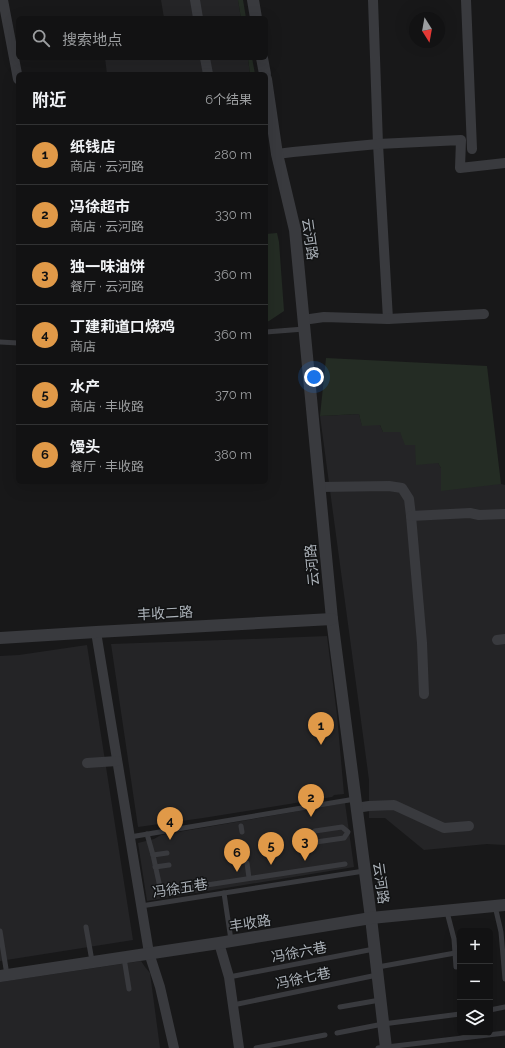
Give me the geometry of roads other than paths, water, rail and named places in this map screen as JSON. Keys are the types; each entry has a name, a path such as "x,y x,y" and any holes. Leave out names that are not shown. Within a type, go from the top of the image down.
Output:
{"street":[{"path":"3,0 17,72"},
{"path":"196,0 198,16"},
{"path":"253,0 256,16"},
{"path":"373,0 378,144 388,319"},
{"path":"466,0 472,149"},
{"path":"205,60 208,72"},
{"path":"262,60 265,72"},
{"name":"云河路","path":"268,92 278,154 295,230 332,619 371,918 383,1024 383,1047"},
{"path":"278,154 378,144 462,140 460,168 505,163"},
{"path":"304,324 324,317 388,319 484,314"},
{"path":"320,487 389,486 402,488 409,499 412,516 422,643 424,694"},
{"path":"412,516 470,513 479,516 505,514"},
{"name":"丰收二路","path":"0,638 332,619"},
{"path":"96,632 149,953 160,987 174,1048"},
{"path":"87,762 117,761"},
{"path":"356,804 369,806 394,805 444,828 469,826"},
{"name":"丰收路","path":"4,976 371,918 500,905"},
{"path":"219,943 229,977 239,1048"}],"lane":[{"path":"268,332 304,324"},
{"path":"0,342 16,343"},
{"path":"130,837 356,804"},
{"path":"241,826 242,832"},
{"path":"315,831 342,827 348,832 344,838 316,842"},
{"path":"147,834 161,892 345,864"},
{"path":"153,855 167,853"},
{"path":"246,863 249,878"},
{"path":"155,867 169,865"},
{"name":"冯徐五巷","path":"141,906 364,871"},
{"path":"224,893 232,941"},
{"path":"500,905 500,932 505,978"},
{"path":"447,911 454,940 456,967"},
{"path":"86,927 92,962"},
{"path":"0,932 4,976"},
{"name":"冯徐六巷","path":"229,977 374,949"},
{"name":"冯徐七巷","path":"233,1005 455,953"},
{"path":"124,957 129,989"},
{"path":"340,1007 380,1000"},
{"path":"493,1009 505,1007"},
{"path":"337,1033 383,1024 457,1014"},
{"path":"383,1047 505,1033"},
{"path":"256,1048 325,1035"}],"place":[{"name":"纸钱店","path":"321,745"},
{"name":"冯徐超市","path":"311,817"},
{"name":"丁建莉道口烧鸡","path":"170,840"},
{"name":"独一味油饼","path":"305,861"},
{"name":"水产","path":"271,865"},
{"name":"馒头","path":"237,872"}]}
